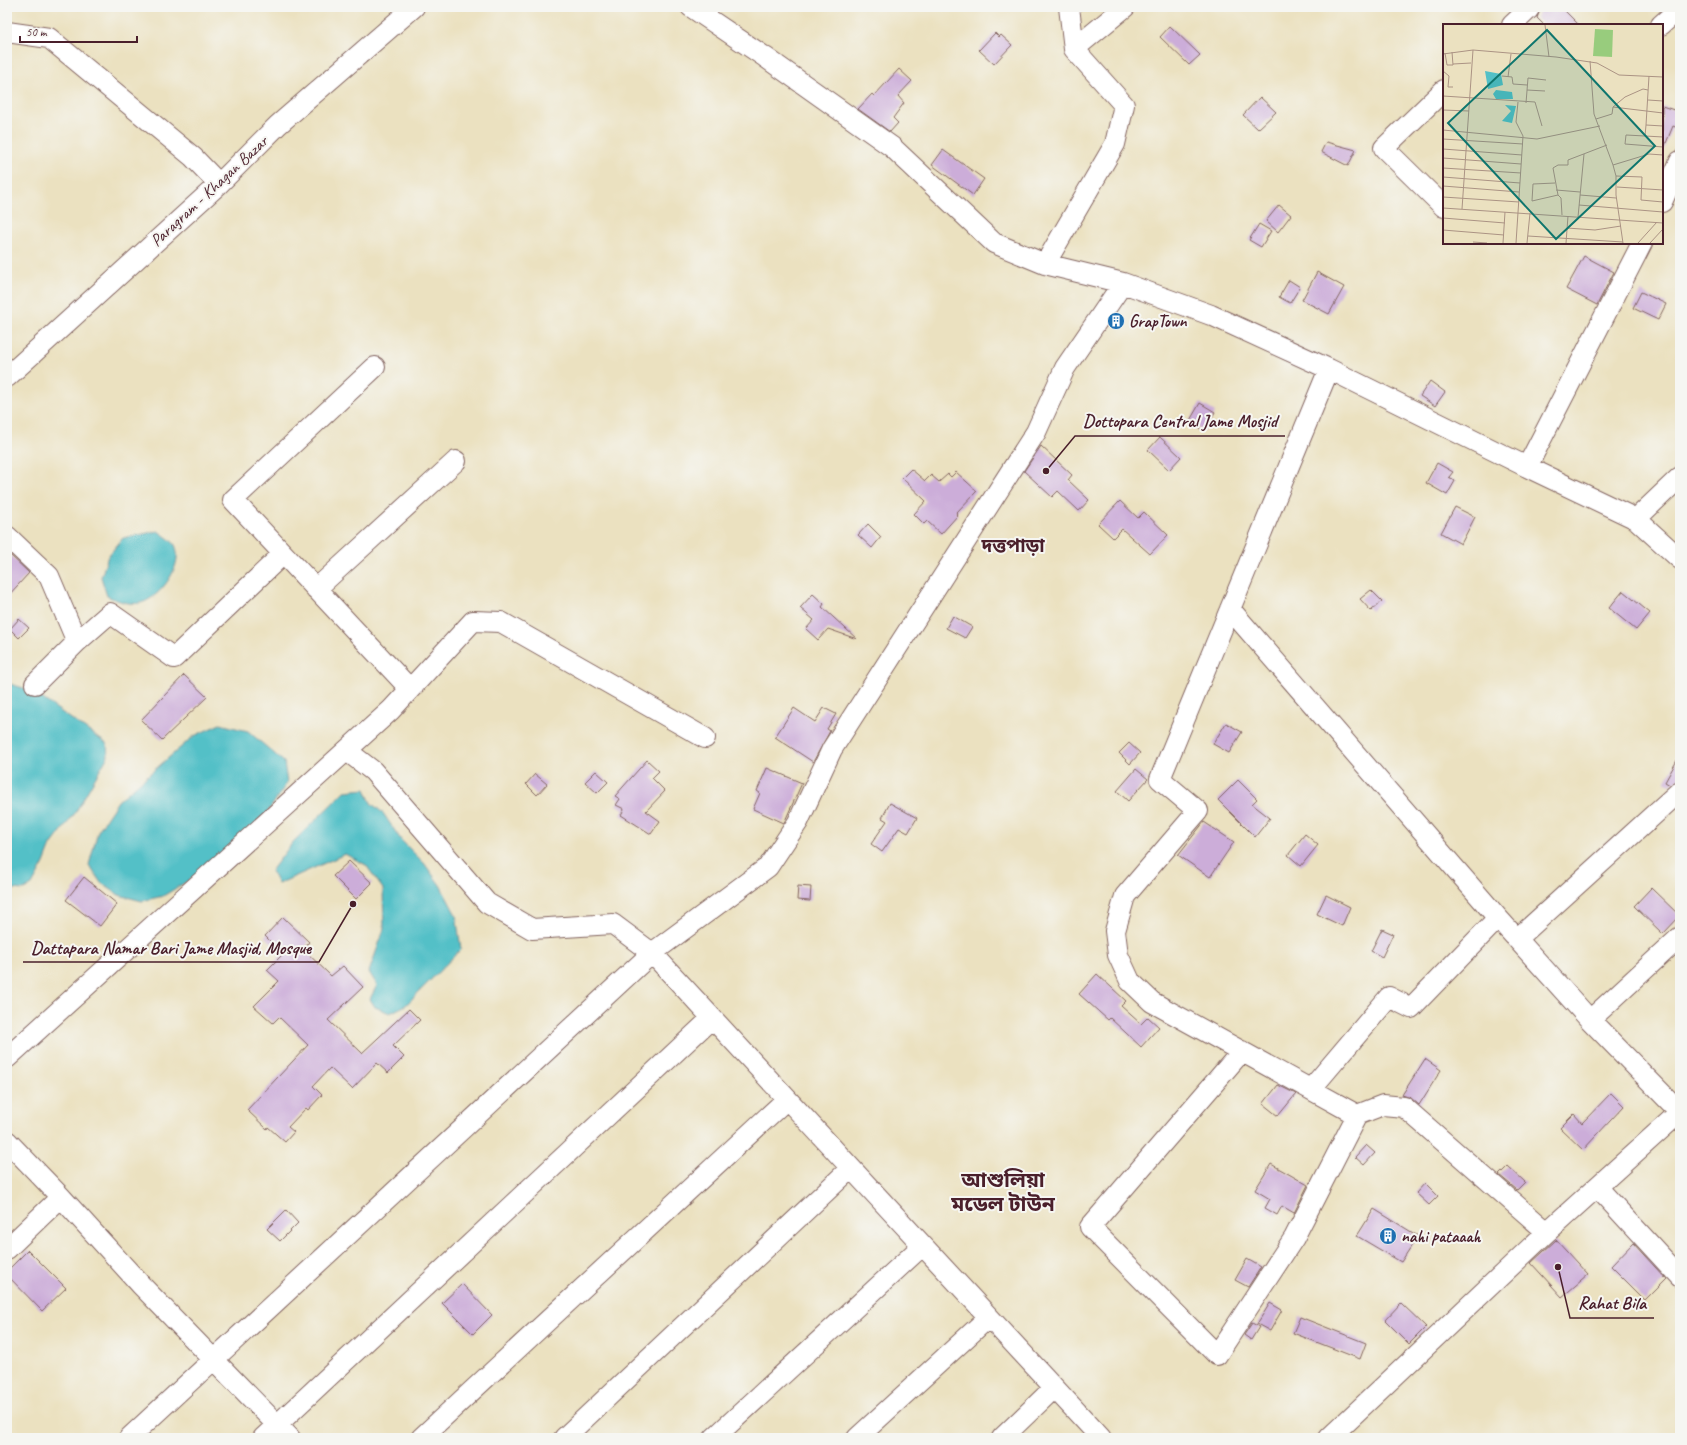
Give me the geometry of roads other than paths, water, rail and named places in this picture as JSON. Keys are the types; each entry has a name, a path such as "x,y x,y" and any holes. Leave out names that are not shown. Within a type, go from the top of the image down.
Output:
{"street":[{"name":"Paragram - Khagan Bazar","path":"7,377 219,184 278,125 414,7"},
{"path":"691,7 765,57 892,148 994,244 1045,264 1123,283 1211,315 1329,369 1636,519 1680,559"},
{"path":"1045,264 1115,144 1124,105 1074,49 1069,7"},
{"path":"1074,49 1125,7"},
{"path":"1513,24 1529,8"},
{"path":"1662,24 1680,8"},
{"path":"7,32 49,38 193,157 219,184"},
{"path":"1443,91 1384,148 1443,206"},
{"path":"1663,200 1680,161"},
{"path":"1527,467 1641,244"},
{"path":"129,1438 652,953 768,867 798,822 832,749 1036,432 1065,368 1123,283"},
{"path":"375,367 233,500 410,689"},
{"path":"1329,369 1160,778 1198,811 1125,896 1115,931 1118,956 1130,981 1152,1002 1357,1115"},
{"path":"316,588 456,461"},
{"path":"1636,519 1680,477"},
{"path":"7,536 49,576 77,642"},
{"path":"35,684 77,642 110,613 174,658 283,554"},
{"path":"1230,609 1498,918 1590,1020 1680,1112 1598,1188 1547,1232 1329,1438"},
{"path":"7,1058 347,751 410,689 473,621 502,622 705,738"},
{"path":"347,751 373,771 487,903 532,929 613,924 652,953 1100,1438"},
{"path":"1517,939 1680,791"},
{"path":"1311,1089 1389,997 1411,1008 1498,918"},
{"path":"1590,1020 1680,937"},
{"path":"263,1438 284,1431 712,1018"},
{"path":"1242,1052 1090,1228 1217,1355 1294,1238 1357,1115 1383,1105 1404,1107 1547,1232"},
{"path":"421,1438 787,1099"},
{"path":"7,1141 61,1197 141,1285 284,1431"},
{"path":"564,1438 851,1168"},
{"path":"1598,1188 1680,1276"},
{"path":"7,1249 61,1197"},
{"path":"714,1438 922,1246"},
{"path":"858,1438 989,1317"},
{"path":"1002,1438 1054,1388"}],"water":[{"path":"158,531 174,543 177,553 177,561 174,569 165,585 159,592 141,603 126,603 107,596 101,577 108,556 123,538"},
{"path":"7,683 30,690 107,744 108,756 75,813 51,845 44,863 32,885 24,890 10,889 7,886"},
{"path":"220,724 248,731 284,762 287,783 265,816 196,876 163,896 142,901 119,895 101,883 89,865 98,831 118,801 194,736"},
{"path":"365,789 371,803 383,813 401,840 424,863 440,885 456,915 461,949 406,1005 390,1013 375,1007 370,999 377,985 369,972 384,929 383,889 366,865 345,854 278,884 271,871 293,842 345,791"}],"place":[{"name":"GrapTown","path":"1116,321"},
{"name":"Dottopara Central Jame Mosjid","path":"1046,471"},
{"name":"Dattapara Namar Bari Jame Masjid, Mosque","path":"353,904"},
{"name":"nahi pataaah","path":"1388,1236"},
{"name":"Rahat Bila","path":"1558,1267"}],"district":[{"name":"দত্তপাড়া","path":"1013,546"},
{"name":"আশুলিয়া মডেল টাউন","path":"1003,1192"}]}
